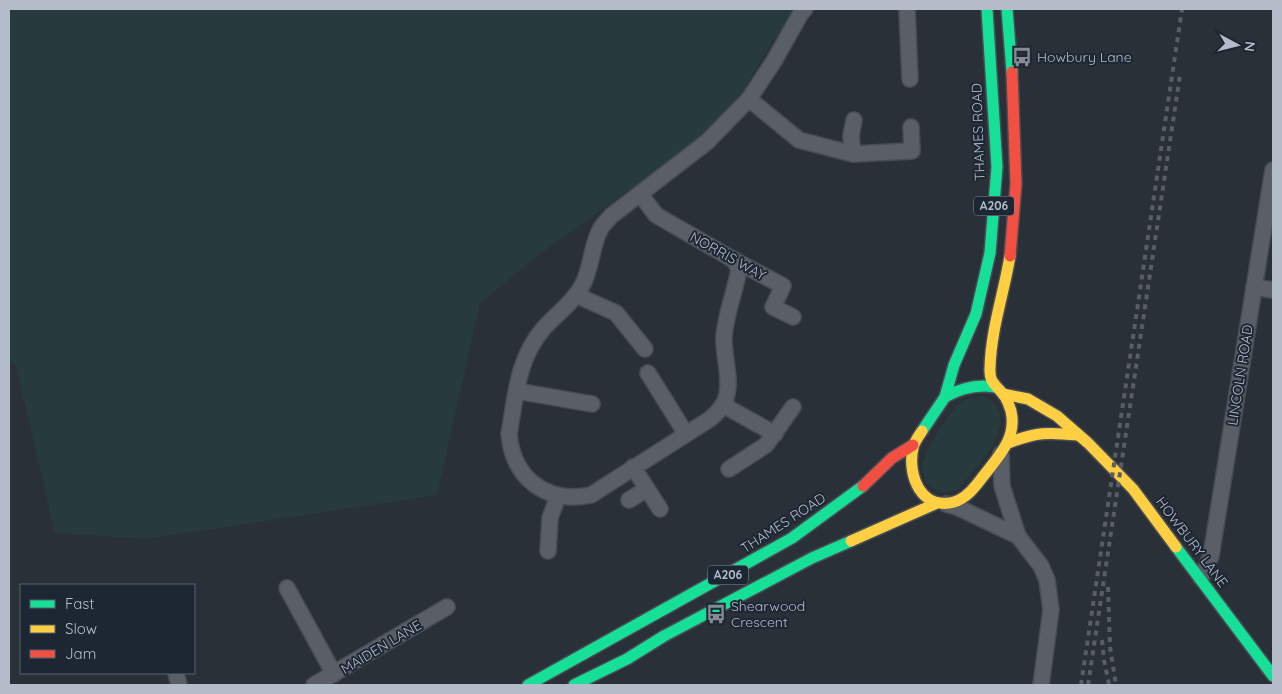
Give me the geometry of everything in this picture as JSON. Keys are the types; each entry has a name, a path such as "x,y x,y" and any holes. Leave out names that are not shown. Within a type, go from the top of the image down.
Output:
{"main road":[{"name":"THAMES ROAD","path":"528,685 678,604 792,538 869,482 892,458 913,445 945,397 954,365 976,314 990,253 996,167 987,9"},
{"name":"A206","path":"999,391 990,373 990,348 992,330 1012,244 1016,176 1006,9"},
{"path":"913,445 911,454 912,475 922,494 941,504 958,500 965,496 1005,449 1012,430 1012,417 999,391 986,385 966,387 945,397"},
{"name":"HOWBURY LANE","path":"999,391 1028,399 1057,416 1078,434 1133,489 1273,676"},
{"path":"1005,449 1030,435 1046,432 1078,434"},
{"name":"A206","path":"574,685 627,659 664,636 786,571 941,504"}],"street":[{"path":"734,260 739,269 737,283 728,310 724,338 728,388 723,405 710,419 591,495 558,496 540,488 526,476 512,452 510,434 523,362 528,350 544,328 576,295 588,275 601,228 611,216 707,142 749,99 805,9"},
{"path":"907,9 910,79"},
{"path":"749,99 799,140 853,154 912,151 911,127"},
{"path":"853,154 851,136 854,120"},
{"name":"LINCOLN ROAD","path":"1201,578 1211,556 1273,170"},
{"name":"NORRIS WAY","path":"640,194 656,216 783,286 773,307 793,317"},
{"path":"1254,287 1273,290"},
{"path":"576,295 616,313 645,349"},
{"path":"648,373 686,434"},
{"path":"517,390 592,404"},
{"path":"723,405 775,434"},
{"path":"729,470 766,444 793,407"},
{"path":"1005,449 1002,486 1018,536 1041,566 1047,580 1051,610 1041,685"},
{"path":"633,467 660,509"},
{"path":"629,500 647,489"},
{"path":"548,551 550,518 558,496"},
{"path":"941,504 957,507 1018,536"},
{"path":"287,588 334,674"},
{"name":"MAIDEN LANE","path":"314,685 447,607"}],"green space":[{"path":"9,9 800,9 773,41 743,91 699,140 537,256 480,303 437,495 146,539 55,533 16,365 9,362"},
{"path":"983,396 996,405 1000,417 999,429 994,443 985,457 957,490 941,493 926,483 922,468 932,441 952,411 963,400"}],"railway":[{"path":"1081,685 1182,9"},
{"path":"1088,685 1180,75"},
{"path":"1108,587 1110,647 1116,685"},
{"path":"1102,640 1109,684"}],"traffic: fast":[{"path":"922,431 945,397 954,365 976,314 990,253 997,167 987,9"},
{"path":"1007,9 1012,72"},
{"path":"945,397 969,387 995,387"},
{"path":"528,685 792,538 863,486"},
{"path":"574,685 627,659 664,636 812,558 851,541"},
{"path":"1176,547 1273,676"}],"traffic: slow":[{"path":"922,431 915,441 913,448 912,469 919,488 925,496 933,501 943,503 954,502 968,494 1006,445 1012,429 1011,411 1006,398 992,380 990,368 995,325 1010,256"},
{"path":"1003,394 1028,399 1057,416 1088,443 1133,489 1176,547"},
{"path":"1008,443 1042,434 1078,435"},
{"path":"851,541 937,503"}],"traffic: jam":[{"path":"1010,256 1016,184 1012,72"},
{"path":"863,486 892,458 913,445"}],"place":[{"name":"Howbury Lane","path":"1022,57"},
{"name":"Shearwood Crescent","path":"716,614"}]}
